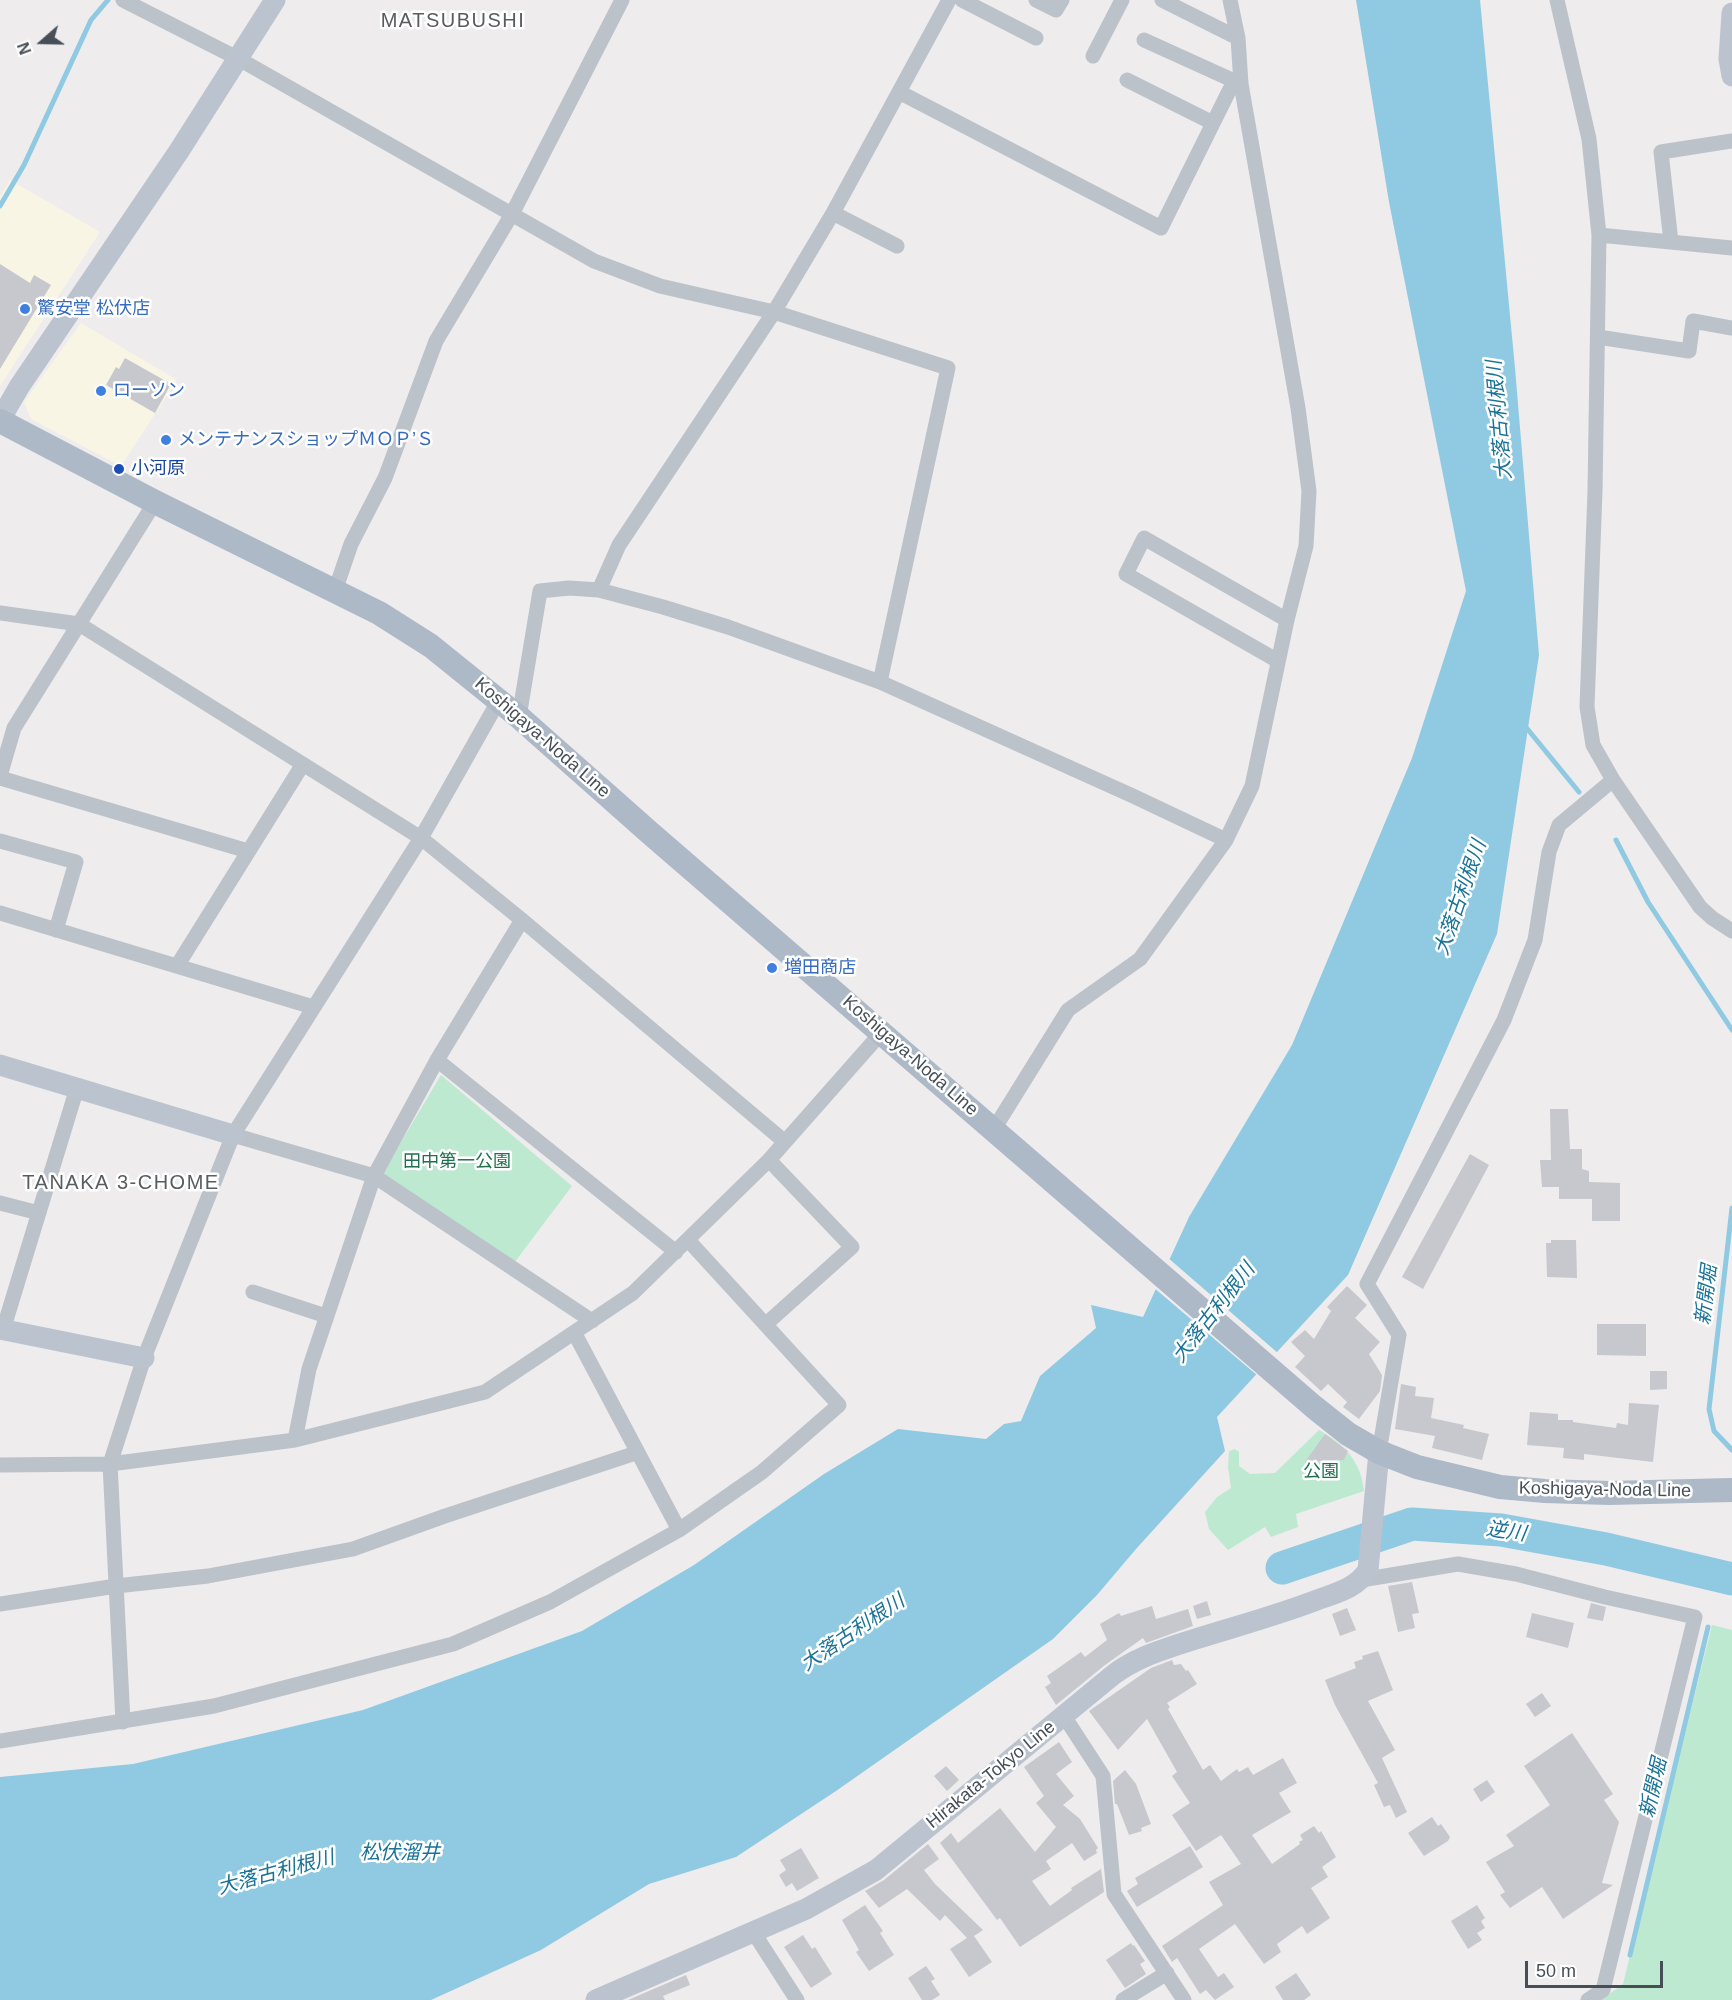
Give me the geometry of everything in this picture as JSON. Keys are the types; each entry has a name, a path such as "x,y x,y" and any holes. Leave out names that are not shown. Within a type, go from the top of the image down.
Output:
{"main road":[{"path":"0,420 19,387 239,59 275,0"},
{"path":"1732,13 1729,59 1732,76"},
{"name":"Koshigaya-Noda Line","path":"0,420 155,502 379,612 431,646 519,717 1348,1434 1379,1452 1417,1467 1500,1487 1609,1493 1732,1490"},
{"path":"0,1065 233,1135"},
{"path":"2,1329 144,1358"},
{"path":"1361,1580 1368,1570 1372,1548 1379,1452"},
{"name":"Hirakata-Tokyo Line","path":"596,2000 754,1933 842,1891 876,1870 1113,1675 1135,1661 1199,1638 1305,1605 1346,1589 1361,1580"}],"street":[{"path":"123,0 239,59 594,261 660,286 774,312 948,368 880,682"},
{"path":"335,591 351,544 385,478 436,341 512,214 621,0"},
{"path":"599,590 619,545 774,312 833,213 949,0"},
{"path":"962,0 1036,38"},
{"path":"1036,0 1056,10 1062,0"},
{"path":"1093,56 1122,0"},
{"path":"1162,0 1238,38"},
{"path":"994,1129 1068,1010 1140,959 1226,840 1252,786 1287,620 1306,546 1309,491 1299,408 1241,84 1238,38 1230,0"},
{"path":"1557,0 1574,65 1589,138 1599,235 1595,491 1587,707 1593,745 1613,780 1700,907 1732,931"},
{"path":"1144,40 1241,84"},
{"path":"1127,80 1213,123"},
{"path":"899,92 1161,228 1230,89 1241,84"},
{"path":"1671,242 1660,152 1732,141"},
{"path":"833,213 897,246"},
{"path":"1599,235 1732,248"},
{"path":"1598,337 1689,351 1693,321 1732,328"},
{"path":"155,502 14,728 0,777 248,851"},
{"path":"1278,661 1126,574 1144,538 1287,620"},
{"path":"519,717 540,591 569,588 599,590 728,627 880,682 1226,840"},
{"path":"0,613 79,624 421,838 522,920 785,1142"},
{"path":"123,1722 110,1464 144,1358 233,1135 421,838 499,700"},
{"path":"177,966 303,764"},
{"path":"1379,1452 1399,1335 1367,1284 1504,1020 1535,940 1549,852 1559,825 1613,780"},
{"path":"0,841 76,862 56,930"},
{"path":"0,913 313,1007"},
{"path":"295,1440 309,1369 374,1176 437,1060 522,920"},
{"path":"0,1465 110,1464 295,1440 485,1392 575,1334 633,1293 769,1160 882,1032"},
{"path":"437,1060 676,1252"},
{"path":"2,1329 77,1088"},
{"path":"233,1135 374,1176 592,1321"},
{"path":"766,1324 852,1247 769,1160"},
{"path":"0,1203 39,1213"},
{"path":"0,1742 214,1706 453,1644 550,1602 679,1530 762,1472 839,1405 688,1240"},
{"path":"253,1292 326,1316"},
{"path":"575,1334 636,1453 679,1530"},
{"path":"0,1604 116,1586 208,1576 353,1549 636,1453"},
{"path":"1361,1580 1458,1564 1515,1574 1695,1617 1604,1990 1588,2000"},
{"path":"1064,1716 1102,1776 1114,1894 1184,2000"},
{"path":"754,1933 797,2000"},
{"path":"1123,2000 1167,1973"}],"shaded area":[{"name":"驚安堂 松伏店","path":"10,180 100,232 0,386 0,197"},
{"name":"ローソン","path":"81,323 177,380 121,466 31,419 24,402"}],"green space":[{"name":"田中第一公園","path":"441,1075 572,1186 511,1267 379,1179"},
{"name":"公園","path":"1319,1430 1350,1454 1359,1471 1364,1491 1296,1514 1298,1527 1271,1537 1265,1527 1228,1550 1209,1529 1205,1512 1217,1497 1231,1488 1228,1467 1229,1451 1235,1449 1239,1452 1239,1466 1250,1474 1275,1473"},
{"path":"1712,1625 1732,1630 1732,2000 1601,2000 1623,1984"}],"water":[{"name":"松伏溜井","path":"1356,0 1480,0 1515,368 1539,655 1497,934 1348,1275 1217,1417 1225,1451 1097,1595 1053,1639 836,1791 736,1857 649,1884 541,1950 431,2000 0,2000 0,1777 133,1764 363,1710 582,1631 694,1565 824,1474 898,1429 986,1439 1004,1424 1021,1421 1040,1376 1096,1328 1091,1305 1143,1317 1189,1217 1292,1045 1412,758 1466,591 1389,202"}],"pier":[{"path":"1167,1257 1279,1354 1258,1376 1153,1287"}],"building":[{"path":"0,264 30,283 34,275 51,285 0,369"},
{"path":"125,358 171,384 155,413 106,385 116,367 119,369"},
{"path":"1550,1109 1568,1109 1570,1149 1582,1149 1582,1169 1589,1171 1589,1182 1620,1183 1620,1221 1592,1221 1592,1199 1559,1199 1559,1187 1542,1187 1540,1160 1551,1160"},
{"path":"1470,1154 1489,1165 1423,1289 1402,1277"},
{"path":"1551,1240 1576,1240 1577,1278 1547,1277 1546,1243 1551,1243"},
{"path":"1347,1286 1367,1305 1355,1318 1380,1342 1369,1354 1382,1375 1380,1391 1359,1419 1343,1407 1347,1402 1328,1384 1321,1391 1295,1367 1305,1356 1291,1342 1305,1330 1314,1339 1331,1311 1327,1307"},
{"path":"1597,1324 1646,1324 1646,1356 1597,1355"},
{"path":"1650,1371 1667,1371 1667,1389 1650,1390"},
{"path":"1401,1384 1416,1387 1415,1396 1434,1398 1431,1418 1464,1425 1463,1428 1489,1434 1482,1460 1432,1448 1435,1436 1395,1429"},
{"path":"1629,1403 1659,1405 1653,1462 1584,1454 1584,1460 1563,1458 1564,1448 1527,1445 1530,1412 1558,1414 1558,1420 1573,1420 1573,1422 1616,1428 1617,1423 1628,1425"},
{"path":"1325,1434 1348,1451 1344,1460 1305,1462"},
{"path":"1412,1582 1419,1613 1412,1614 1415,1628 1398,1632 1388,1586"},
{"path":"1207,1601 1211,1615 1197,1619 1193,1606"},
{"path":"1591,1603 1606,1607 1603,1621 1587,1618"},
{"path":"1152,1606 1156,1619 1188,1609 1193,1626 1146,1643 1143,1638 1056,1705 1045,1687 1051,1683 1047,1676 1081,1652 1085,1657 1107,1640 1100,1624 1119,1613 1121,1616"},
{"path":"1347,1608 1356,1630 1340,1636 1332,1614"},
{"path":"1532,1613 1574,1623 1568,1648 1526,1637"},
{"path":"1378,1651 1393,1690 1368,1701 1395,1750 1382,1758 1407,1812 1396,1818 1390,1805 1384,1807 1374,1785 1378,1783 1335,1705 1325,1680 1356,1668 1354,1662 1363,1659 1362,1656"},
{"path":"1172,1660 1174,1665 1181,1664 1186,1671 1188,1670 1197,1684 1167,1703 1170,1707 1168,1709 1203,1770 1210,1765 1221,1781 1237,1769 1239,1772 1248,1767 1253,1775 1283,1758 1297,1783 1279,1793 1291,1812 1252,1835 1272,1864 1300,1844 1299,1842 1303,1840 1300,1835 1314,1826 1319,1833 1321,1831 1336,1857 1322,1867 1328,1877 1311,1888 1330,1918 1307,1934 1302,1926 1277,1944 1281,1952 1264,1964 1235,1924 1199,1949 1218,1977 1224,1973 1234,1987 1215,2000 1206,1990 1200,1994 1177,1958 1172,1962 1162,1946 1223,1905 1209,1882 1241,1864 1221,1835 1196,1851 1172,1815 1190,1803 1172,1776 1177,1772 1147,1719 1118,1750 1089,1711 1151,1668"},
{"path":"1542,1693 1551,1706 1535,1717 1526,1704"},
{"path":"1572,1733 1613,1794 1604,1800 1619,1822 1602,1883 1613,1885 1563,1919 1542,1887 1510,1908 1500,1895 1505,1892 1486,1862 1514,1846 1506,1835 1550,1805 1524,1766"},
{"path":"1059,1742 1072,1762 1056,1774 1074,1796 1063,1805 1080,1819 1098,1848 1097,1853 1084,1861 1072,1843 1046,1861 1051,1869 1032,1881 1050,1906 1072,1890 1071,1888 1101,1869 1104,1892 1020,1947 1000,1918 997,1920 940,1843 951,1833 958,1843 1000,1808 1035,1852 1056,1827 1036,1803 1044,1796 1024,1767"},
{"path":"946,1766 959,1780 947,1791 934,1776"},
{"path":"1125,1770 1136,1784 1151,1824 1141,1828 1142,1831 1129,1835 1117,1804 1115,1804 1113,1781"},
{"path":"1487,1780 1495,1792 1481,1802 1473,1789"},
{"path":"1432,1817 1438,1826 1441,1824 1450,1837 1448,1841 1424,1856 1408,1833"},
{"path":"928,1844 939,1859 924,1870 935,1884 983,1930 974,1936 992,1962 969,1977 950,1949 967,1938 945,1915 940,1921 907,1889 879,1908 865,1891 884,1880"},
{"path":"1190,1846 1203,1867 1137,1907 1127,1891 1138,1884 1135,1878"},
{"path":"801,1848 819,1878 797,1891 792,1883 786,1887 779,1875 786,1870 780,1860"},
{"path":"865,1905 883,1931 880,1933 894,1955 869,1971 856,1952 859,1950 842,1920"},
{"path":"1477,1905 1485,1918 1481,1921 1485,1928 1477,1933 1482,1940 1468,1949 1451,1921"},
{"path":"803,1935 812,1949 815,1947 832,1974 811,1988 784,1947"},
{"path":"1131,1943 1145,1961 1140,1964 1146,1974 1125,1988 1106,1960"},
{"path":"926,1966 935,1979 931,1981 940,1995 932,2000 922,2000 908,1978"},
{"path":"1296,1973 1311,1995 1304,2000 1283,2000 1275,1987"},
{"path":"686,1975 690,1985 663,1996 665,2000 628,2000"}],"waterway":[{"path":"0,206 24,165 91,20 108,0"},
{"path":"1525,726 1579,792"},
{"name":"新開堀","path":"1616,840 1648,902 1732,1030"},
{"name":"新開堀","path":"1732,1208 1709,1409 1714,1431 1732,1450"},
{"name":"逆川","path":"1282,1568 1412,1524 1501,1530 1606,1549 1732,1579"},
{"name":"新開堀","path":"1630,1955 1708,1627"}],"place":[{"name":"驚安堂 松伏店","path":"25,309"},
{"name":"ローソン","path":"101,391"},
{"name":"メンテナンスショップＭＯＰ’Ｓ","path":"166,440"},
{"name":"小河原","path":"119,469"},
{"name":"増田商店","path":"772,968"}],"district":[{"name":"MATSUBUSHI","path":"453,21"},
{"name":"TANAKA 3-CHOME","path":"121,1183"}],"water label":[{"name":"大落古利根川","path":"1500,420"},
{"name":"大落古利根川","path":"1461,898"},
{"name":"大落古利根川","path":"1214,1313"},
{"name":"大落古利根川","path":"853,1633"},
{"name":"大落古利根川","path":"276,1873"}]}
